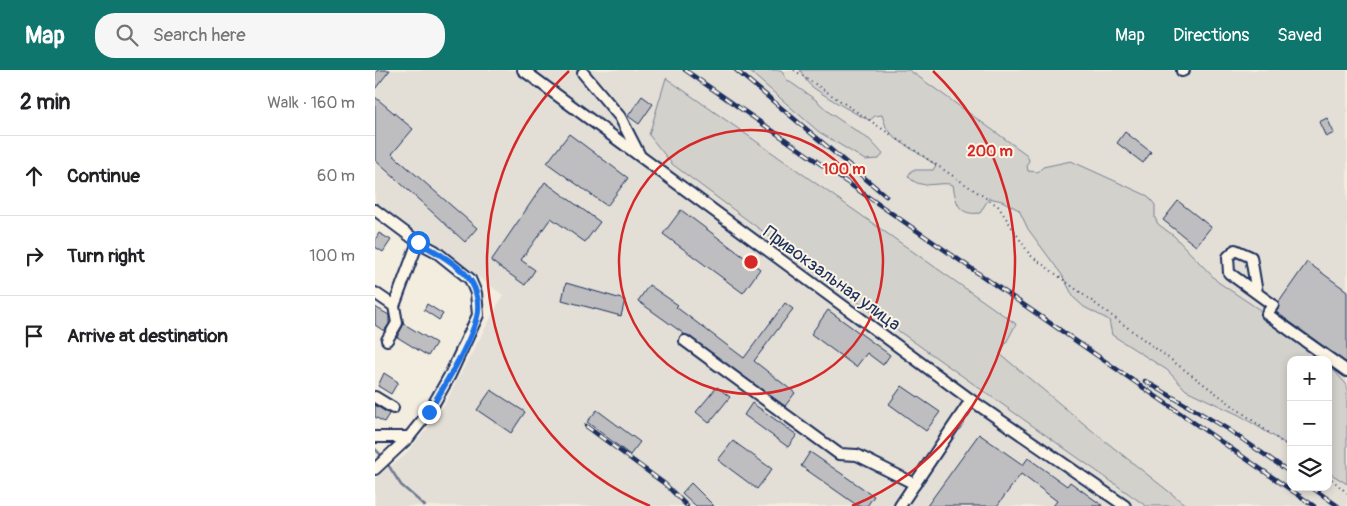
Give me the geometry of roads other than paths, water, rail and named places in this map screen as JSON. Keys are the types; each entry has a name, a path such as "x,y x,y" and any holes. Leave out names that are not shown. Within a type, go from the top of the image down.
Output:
{"street":[{"name":"Привокзальная улица","path":"523,70 971,400 1125,506"},
{"path":"583,73 620,117 640,157"},
{"path":"375,210 418,242 435,251 470,279 477,293 478,315 450,375 429,412 409,437 375,469"},
{"path":"387,340 397,323 394,306 418,242"},
{"path":"375,293 394,306"},
{"path":"1257,293 1273,305 1267,314 1347,371"},
{"path":"685,341 839,454 857,454 915,484"},
{"path":"375,398 393,408"},
{"path":"900,506 971,400"},
{"path":"375,437 409,437"}],"waterway":[{"path":"375,449 384,458"},
{"path":"387,463 401,485 425,506"}],"railway":[{"path":"685,70 1314,506"},
{"path":"736,70 886,196"},
{"path":"1145,381 1229,430 1287,470"},
{"path":"586,426 665,484 687,506"},
{"path":"1317,491 1338,506"}]}
